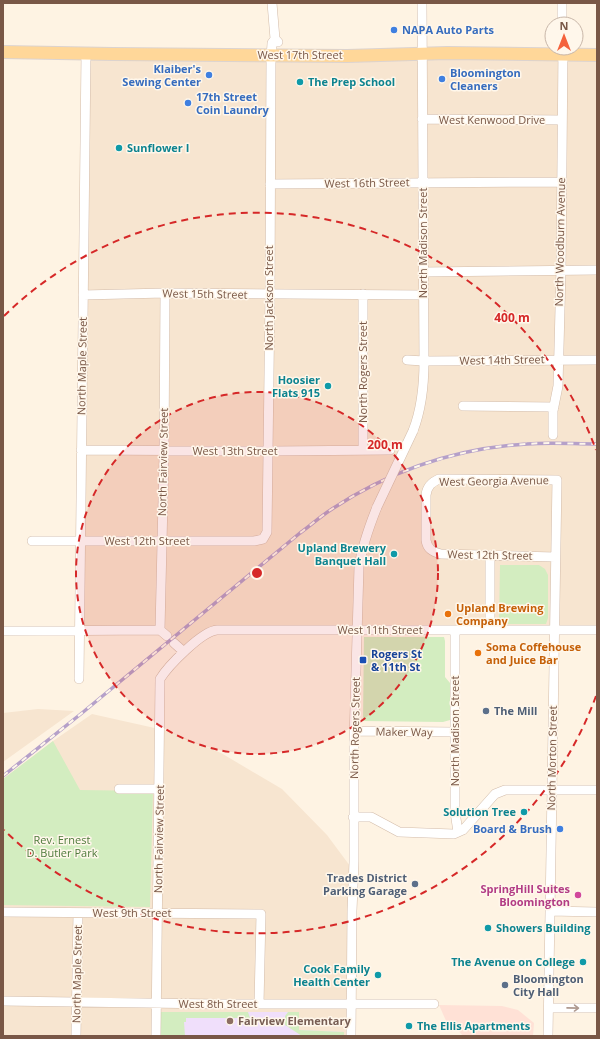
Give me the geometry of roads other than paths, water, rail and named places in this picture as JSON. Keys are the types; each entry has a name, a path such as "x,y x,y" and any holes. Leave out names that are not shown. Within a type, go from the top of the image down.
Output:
{"main road":[{"name":"West 17th Street","path":"3,52 377,56 544,51"},
{"name":"West 17th Street","path":"584,54 597,55"}],"street":[{"name":"North Jackson Street","path":"263,539 267,532 270,184 275,55 278,42 275,39 272,3"},
{"name":"North Madison Street","path":"413,431 422,404 424,388 422,3"},
{"path":"562,3 562,16"},
{"name":"North Maple Street","path":"79,679 86,54"},
{"name":"North Woodburn Avenue","path":"553,435 554,406 558,386 561,270 562,56"},
{"name":"West Kenwood Drive","path":"422,119 562,120"},
{"name":"West 16th Street","path":"270,184 561,182"},
{"path":"423,272 597,270"},
{"name":"West 15th Street","path":"83,295 165,293 423,295"},
{"name":"North Fairview Street","path":"79,631 163,633 162,542 165,293"},
{"name":"North Rogers Street","path":"362,450 363,294"},
{"name":"West 14th Street","path":"407,360 597,360"},
{"path":"463,406 554,406"},
{"name":"North Rogers Street","path":"351,1036 354,862 354,731 359,567 367,530 413,431"},
{"name":"West 13th Street","path":"81,450 390,450"},
{"name":"West Georgia Avenue","path":"428,547 426,540 426,494 427,489 431,484 439,480 557,480"},
{"name":"North Morton Street","path":"548,1036 557,480"},
{"name":"West 12th Street","path":"32,541 162,542 254,541 263,539"},
{"name":"West 12th Street","path":"428,547 433,552 441,554 555,557"},
{"path":"490,555 490,630"},
{"name":"West 11th Street","path":"184,652 213,630 597,630"},
{"name":"North Madison Street","path":"455,630 456,812 458,832"},
{"path":"3,631 79,631"},
{"path":"174,643 184,652"},
{"name":"North Fairview Street","path":"156,1036 160,789 160,680 166,670 184,652"},
{"name":"Maker Way","path":"354,731 455,732"},
{"path":"119,789 160,789"},
{"path":"353,817 371,818 402,832 454,834 463,830 491,798 500,791 597,790"},
{"path":"550,911 597,912"},
{"name":"West 9th Street","path":"3,912 261,914 259,1004"},
{"name":"North Maple Street","path":"76,1036 78,913"},
{"name":"West 8th Street","path":"3,1001 259,1004 434,1004"},
{"path":"549,1008 597,1008"}],"railway":[{"path":"3,776 82,713 300,533 354,495 377,483 425,464 475,450 536,443 597,444"}],"place":[{"name":"NAPA Auto Parts","path":"394,30"},
{"name":"Klaiber's Sewing Center","path":"209,75"},
{"name":"Bloomington Cleaners","path":"442,79"},
{"name":"The Prep School","path":"300,82"},
{"name":"17th Street Coin Laundry","path":"188,103"},
{"name":"Sunflower I","path":"119,148"},
{"name":"Hoosier Flats 915","path":"328,386"},
{"name":"Upland Brewery Banquet Hall","path":"394,554"},
{"name":"Upland Brewing Company","path":"448,614"},
{"name":"Soma Coffehouse and Juice Bar","path":"478,653"},
{"name":"Rogers St & 11th St","path":"363,660"},
{"name":"The Mill","path":"486,711"},
{"name":"Solution Tree","path":"524,812"},
{"name":"Board & Brush","path":"560,829"},
{"name":"Trades District Parking Garage","path":"415,884"},
{"name":"SpringHill Suites Bloomington","path":"578,895"},
{"name":"Showers Building","path":"488,928"},
{"name":"The Avenue on College","path":"583,962"},
{"name":"Cook Family Health Center","path":"378,975"},
{"name":"Bloomington City Hall","path":"505,985"},
{"name":"Fairview Elementary","path":"230,1021"},
{"name":"The Ellis Apartments","path":"409,1026"}],"park label":[{"name":"Rev. Ernest D. Butler Park","path":"62,846"}]}
